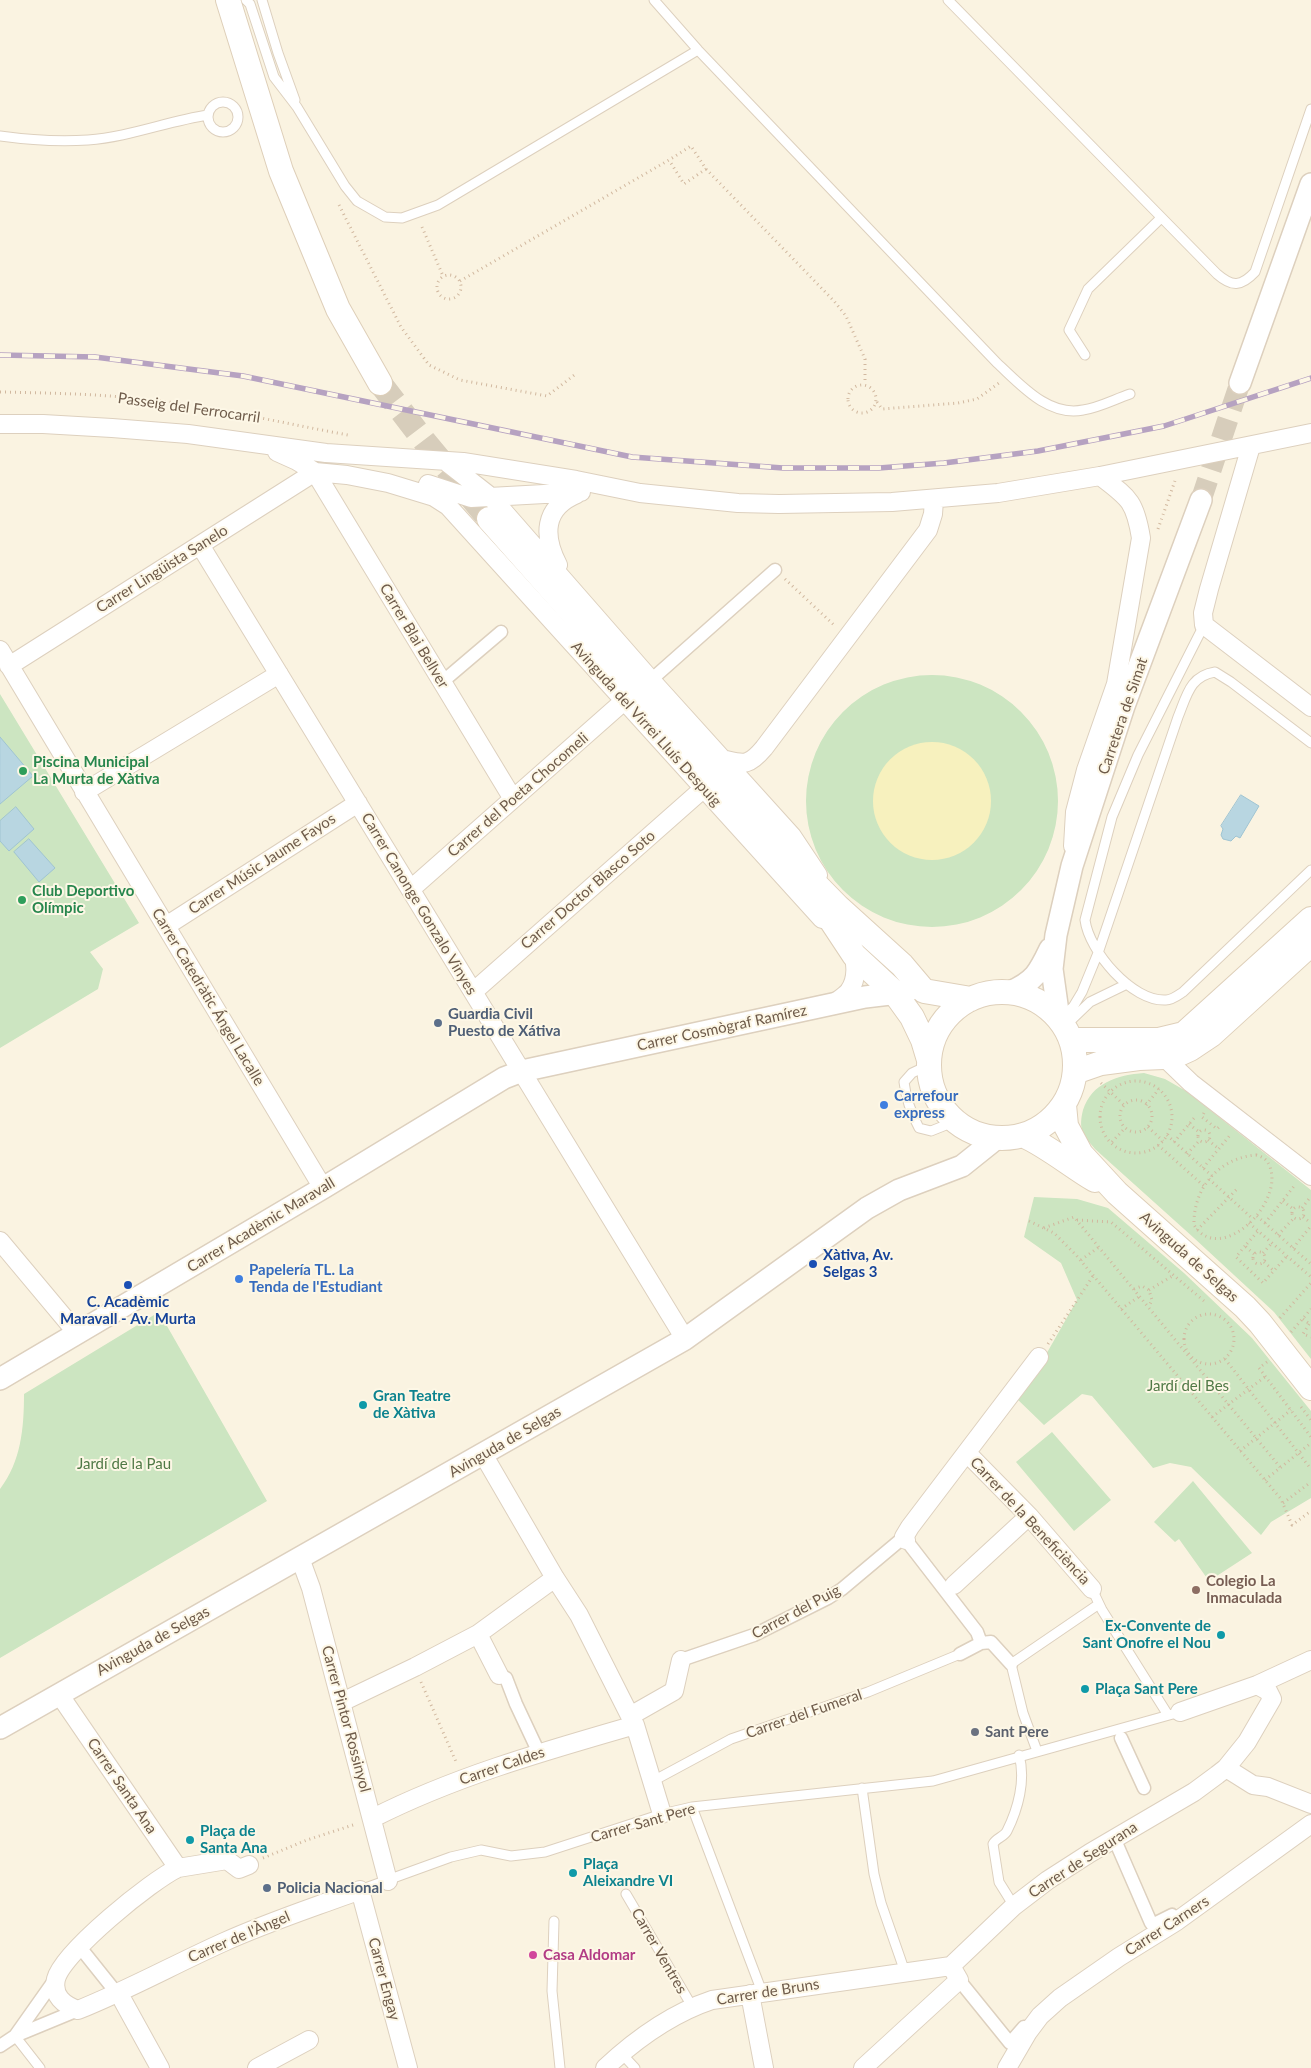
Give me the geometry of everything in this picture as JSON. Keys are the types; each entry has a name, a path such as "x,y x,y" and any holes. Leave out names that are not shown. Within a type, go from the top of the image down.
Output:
{"main road":[{"path":"228,0 281,171 338,309 380,383"},
{"name":"Avinguda del Virrei Lluís Despuig","path":"490,508 788,856 838,907 902,966 924,992"},
{"name":"Avinguda del Virrei Lluís Despuig","path":"788,856 854,955 894,992 919,1030 929,1063"},
{"path":"1065,1028 1160,1040 1184,1034 1311,918"},
{"path":"1075,1072 1101,1063 1164,1057 1190,1050 1211,1035 1311,944"},
{"path":"924,992 971,999"},
{"path":"1010,992 1024,995 1037,1001 1065,1028 1075,1056 1075,1072 1071,1089 1064,1105 1053,1118 1039,1128 1023,1135 997,1138 979,1134 956,1121 947,1113 936,1097 930,1079 929,1063 933,1041 942,1024 955,1009 971,999 990,993 1010,992"},
{"name":"Avinguda de Selgas","path":"1064,1105 1066,1126 1081,1154 1117,1194 1224,1288 1269,1322 1311,1388"},
{"name":"Avinguda de Selgas","path":"1023,1135 1043,1144 1068,1164 1117,1194"}],"street":[{"path":"1240,383 1311,184"},
{"name":"Passeig del Ferrocarril","path":"0,424 43,424 188,434 344,455 445,460 524,471 640,493"},
{"path":"388,483 418,482 472,498 490,508 581,492 640,493 738,503 779,504 934,500 998,493 1100,476 1311,433"},
{"name":"Passeig del Ferrocarril","path":"258,444 315,472 347,475 388,483 434,497"},
{"path":"1251,446 1209,589 1203,614 1204,625 1311,706"},
{"name":"Avinguda del Virrei Lluís Despuig","path":"445,460 490,508 568,584 651,680 792,836 838,907"},
{"name":"Carrer Lingüista Sanelo","path":"9,666 315,472"},
{"name":"Carrer Blai Bellver","path":"315,472 513,800"},
{"path":"1072,866 1075,812 1086,770 1116,684 1141,538 1137,515 1127,496 1100,476"},
{"path":"568,584 550,547 548,526 550,519 561,503 581,492"},
{"name":"Avinguda del Virrei Lluís Despuig","path":"434,497 442,501 457,514 854,955"},
{"path":"722,759 745,764 754,760 928,530 933,514 934,500"},
{"name":"Carretera de Simat","path":"1065,1028 1052,970 1056,935 1072,866 1124,706 1201,500"},
{"name":"Carrer Canonge Gonzalo Vinyes","path":"200,545 685,1339"},
{"path":"651,680 775,570"},
{"path":"441,682 501,632"},
{"name":"Carrer Catedràtic Ángel Lacalle","path":"0,650 323,1188"},
{"path":"84,792 279,674"},
{"name":"Carrer del Poeta Chocomeli","path":"410,889 624,701"},
{"name":"Carrer Doctor Blasco Soto","path":"473,992 704,788"},
{"name":"Carrer Músic Jaume Fayos","path":"166,926 358,803"},
{"name":"Carretera de Simat","path":"1010,992 1032,980 1040,971 1056,935"},
{"path":"833,1004 848,992 852,984 855,976 854,955"},
{"name":"Carrer Cosmògraf Ramírez","path":"522,1071 894,992 924,992"},
{"path":"1164,1057 1191,1083 1304,1179"},
{"name":"Carrer Acadèmic Maravall","path":"0,1379 323,1188 482,1090 522,1071"},
{"name":"Avinguda de Selgas","path":"0,1728 685,1339 867,1208 899,1190 962,1166 997,1138"},
{"path":"0,1241 77,1333"},
{"name":"Carrer del Puig","path":"632,1720 674,1691 681,1660 754,1635 828,1598 842,1589 905,1538 1039,1357"},
{"name":"Carrer de la Beneficiència","path":"967,1452 1028,1516 1096,1596"},
{"path":"484,1454 555,1578 579,1615 632,1720 662,1814"},
{"path":"954,1585 1028,1516"},
{"path":"905,1538 977,1632 981,1643"},
{"name":"Carrer Pintor Rossinyol","path":"300,1558 311,1588 373,1818 388,1881"},
{"path":"342,1702 415,1668 478,1634 555,1578"},
{"path":"478,1634 499,1675 506,1678 538,1753"},
{"path":"960,1654 981,1643 991,1642 1011,1664"},
{"path":"1174,1713 1257,1685 1306,1663"},
{"name":"Carrer de Segurana","path":"864,2068 955,1973 1014,1906 1060,1871 1194,1792 1226,1768 1254,1731 1272,1699 1306,1663"},
{"path":"1257,1685 1268,1690 1272,1699"},
{"name":"Carrer Santa Ana","path":"60,1694 173,1871"},
{"name":"Carrer Caldes","path":"373,1818 463,1778 632,1720"},
{"path":"1121,1738 1144,1788"},
{"path":"1226,1768 1253,1785 1268,1787 1311,1804"},
{"name":"Carrer Carners","path":"1011,2061 1040,2016 1060,1998 1098,1970 1177,1921 1311,1824"},
{"path":"1114,1838 1150,1923 1154,1924 1172,1915 1177,1921"},
{"path":"15,2036 79,1946 173,1871 226,1860 239,1869 249,1865"},
{"name":"Carrer de l'Àngel","path":"78,2010 122,1997 225,1941 289,1915 360,1890"},
{"name":"Carrer Engay","path":"360,1890 408,2068"},
{"path":"79,1946 122,1997 160,2068"},
{"name":"Carrer de Bruns","path":"605,2068 621,2053 643,2037 692,2008 720,1998 905,1972 955,1973"},
{"name":"Carrer Carners","path":"955,1973 1010,2043 1024,2027 1028,2032"},
{"path":"56,1978 55,1988 63,2004 78,2010"},
{"path":"756,1993 764,2068"},
{"path":"0,2046 15,2036 78,2010"},
{"path":"257,2068 309,2040"}],"lane":[{"path":"246,0 250,4 274,77 297,107 345,186 357,202 385,217 402,218 438,205 698,50"},
{"path":"262,0 297,107"},
{"path":"654,0 698,50 1010,375 1033,396 1050,406 1082,411 1130,394"},
{"path":"948,0 1160,218 1225,281 1235,284 1247,281 1255,272 1311,109"},
{"path":"0,136 40,141 90,140 208,115"},
{"path":"1085,355 1068,330 1088,289 1160,218"},
{"path":"1204,625 1138,755 1112,817 1086,920 1089,937 1098,953 1128,984 1149,998 1167,1000 1174,998 1311,870"},
{"path":"1065,1028 1098,953 1178,717 1189,690 1196,680 1205,674 1215,672 1311,743"},
{"path":"1065,1028 1090,1002 1128,984"},
{"path":"929,1063 912,1073 904,1082 905,1097 912,1114 919,1128 931,1131 956,1121"},
{"path":"1014,1906 999,1882 993,1844 1006,1832 1020,1791 1022,1765 1020,1755 1037,1751 1174,1713 1096,1596 1011,1664 1024,1713 1037,1751"},
{"name":"Carrer del Fumeral","path":"653,1781 730,1739 868,1692 960,1654"},
{"name":"Carrer Sant Pere","path":"360,1890 451,1857 481,1850 511,1856 545,1852 662,1814 692,1807 933,1781 1020,1755"},
{"path":"862,1788 874,1874 881,1903 905,1972"},
{"path":"692,1807 756,1993"},
{"name":"Carrer Ventres","path":"626,1894 692,2008"},
{"path":"554,1921 552,1991 560,2068"},
{"path":"15,2036 40,2068"},
{"path":"621,2053 635,2068"}],"path":[{"path":"460,281 691,146 706,169 846,316 865,360 865,384"},
{"path":"669,160 684,184 706,169"},
{"path":"339,204 401,327 429,365 460,380 547,396 577,373"},
{"path":"422,226 443,276"},
{"path":"443,276 454,276 460,281 460,293 454,298 446,299 439,294 437,286 443,276"},
{"path":"877,402 872,410 864,413 854,411 848,398 852,389 860,384 865,384 873,389 877,402 882,409 967,401 977,399 1010,375"},
{"name":"Passeig del Ferrocarril","path":"0,392 66,393 153,400 224,411 350,435"},
{"path":"1156,534 1176,478"},
{"path":"775,570 848,638"},
{"path":"1098,1080 1124,1105"},
{"path":"1138,1081 1160,1089 1167,1098 1171,1108 1172,1120 1163,1141 1142,1152 1129,1152 1118,1148 1111,1142 1102,1130 1100,1118 1102,1106 1111,1092 1126,1082 1138,1081"},
{"path":"1146,1105 1160,1089"},
{"path":"1134,1101 1139,1101 1146,1105 1151,1111 1152,1117 1148,1127 1139,1132 1129,1131 1125,1128 1120,1119 1121,1109 1124,1105 1134,1101"},
{"path":"1174,1142 1195,1117"},
{"path":"1202,1117 1217,1130"},
{"path":"1189,1124 1199,1132"},
{"path":"1202,1168 1231,1134 1222,1126"},
{"path":"1148,1127 1163,1141"},
{"path":"1111,1142 1125,1128"},
{"path":"1199,1132 1208,1130 1210,1136 1208,1140"},
{"path":"1199,1132 1197,1136 1200,1141"},
{"path":"1167,1135 1253,1220"},
{"path":"1208,1140 1219,1149"},
{"path":"1187,1154 1200,1141 1205,1142 1208,1140"},
{"path":"1158,1145 1204,1186"},
{"path":"1262,1156 1268,1161 1271,1169 1272,1187 1264,1206 1257,1216 1237,1233 1220,1238 1211,1238 1197,1230 1194,1225 1199,1192 1204,1186 1223,1166 1240,1157 1262,1156"},
{"path":"1265,1223 1304,1179"},
{"path":"1194,1234 1237,1189"},
{"path":"1302,1208 1311,1196"},
{"path":"1283,1201 1293,1209"},
{"path":"1293,1209 1298,1206 1302,1208"},
{"path":"1302,1208 1304,1211 1303,1217"},
{"path":"1293,1209 1292,1214 1294,1218"},
{"path":"1257,1216 1311,1264"},
{"path":"1043,1228 1074,1217 1077,1220 1280,1467"},
{"path":"1278,1235 1294,1218 1303,1217"},
{"path":"1293,1248 1311,1225 1303,1217"},
{"path":"1077,1220 1111,1222 1174,1274 1225,1319 1230,1325 1234,1341 1232,1349 1225,1359 1212,1364 1204,1364 1189,1356 1183,1340 1184,1332 1194,1318 1210,1314 1225,1319"},
{"path":"1029,1221 1054,1233 1081,1260 1265,1480 1283,1503 1292,1525 1311,1511"},
{"path":"1249,1223 1311,1277"},
{"path":"1258,1231 1236,1256 1263,1283 1287,1256"},
{"path":"1263,1253 1272,1243"},
{"path":"1245,1246 1254,1254"},
{"path":"1081,1260 1099,1247"},
{"path":"1254,1254 1263,1253"},
{"path":"1255,1263 1259,1265 1264,1262 1266,1258 1263,1253"},
{"path":"1254,1254 1253,1260 1255,1263"},
{"path":"1264,1262 1274,1271"},
{"path":"1249,1269 1255,1263"},
{"path":"1150,1290 1174,1274"},
{"path":"1039,1357 1093,1276"},
{"path":"1269,1322 1311,1283"},
{"path":"1134,1289 1142,1286 1150,1290"},
{"path":"1148,1306 1152,1300 1150,1290"},
{"path":"1121,1309 1140,1296"},
{"path":"1297,1325 1311,1309"},
{"path":"1302,1319 1310,1324 1303,1334 1311,1337"},
{"path":"1225,1359 1310,1466"},
{"path":"1268,1362 1260,1368 1311,1437"},
{"path":"1212,1417 1266,1376"},
{"path":"1240,1451 1291,1410"},
{"path":"1265,1480 1311,1443"},
{"path":"1283,1503 1311,1482"},
{"path":"415,1668 463,1778"},
{"path":"249,1865 307,1840 373,1818"}],"green space":[{"path":"932,675 957,678 980,685 1002,696 1021,712 1037,731 1048,753 1055,776 1058,801 1055,826 1048,849 1037,871 1021,890 1002,906 980,917 957,924 932,927 907,924 884,917 862,906 843,890 827,871 816,849 809,826 806,801 809,776 816,753 827,731 843,712 862,696 884,685 907,678"},
{"path":"0,694 139,923 90,952 103,969 98,989 0,1048"},
{"path":"1144,1073 1165,1079 1186,1091 1311,1190 1311,1359 1274,1312 1095,1149 1084,1135 1081,1125 1082,1113 1093,1093 1099,1087 1115,1078"},
{"name":"Jardí del Bes","path":"1034,1197 1077,1199 1108,1208 1184,1273 1252,1338 1311,1411 1311,1498 1271,1522 1261,1535 1191,1467 1170,1463 1153,1468 1092,1396 1082,1394 1044,1425 1015,1397 1044,1358 1077,1300 1061,1263 1024,1237"},
{"name":"Jardí de la Pau","path":"159,1312 267,1501 0,1658 0,1489 13,1468 17,1456 22,1432 24,1394"},
{"path":"1052,1432 1111,1500 1074,1531 1016,1462"},
{"path":"1193,1481 1252,1553 1209,1581 1179,1539 1175,1542 1154,1522"}],"sand":[{"path":"932,742 955,746 974,759 987,778 991,801 987,824 974,843 955,856 932,860 909,856 890,843 877,824 873,801 877,778 890,759 909,746"}],"water":[{"path":"0,737 33,776 0,804"},
{"path":"1241,795 1259,806 1240,838 1236,836 1231,841 1223,839 1221,835 1223,829 1221,826"},
{"path":"16,807 34,829 9,851 0,841 0,821"},
{"path":"29,839 55,868 39,882 14,852"}],"tunnel":[{"path":"380,383 425,442 489,519"},
{"path":"1201,500 1240,383"}],"railway":[{"path":"0,355 95,357 243,376 632,457 783,468 879,468 944,463 1038,451 1164,426 1311,378"}],"place":[{"name":"Piscina Municipal La Murta de Xàtiva","path":"23,771"},
{"name":"Club Deportivo Olímpic","path":"22,900"},
{"name":"Guardia Civil Puesto de Xátiva","path":"438,1023"},
{"name":"Carrefour express","path":"884,1105"},
{"name":"Xàtiva, Av. Selgas 3","path":"813,1264"},
{"name":"Papelería TL. La Tenda de l'Estudiant","path":"239,1279"},
{"name":"C. Acadèmic Maravall - Av. Murta","path":"128,1285"},
{"name":"Gran Teatre de Xàtiva","path":"363,1405"},
{"name":"Colegio La Inmaculada","path":"1196,1590"},
{"name":"Ex-Convente de Sant Onofre el Nou","path":"1221,1635"},
{"name":"Plaça Sant Pere","path":"1085,1689"},
{"name":"Sant Pere","path":"975,1732"},
{"name":"Plaça de Santa Ana","path":"190,1840"},
{"name":"Plaça Aleixandre VI","path":"573,1873"},
{"name":"Policia Nacional","path":"267,1888"},
{"name":"Casa Aldomar","path":"533,1955"}]}
